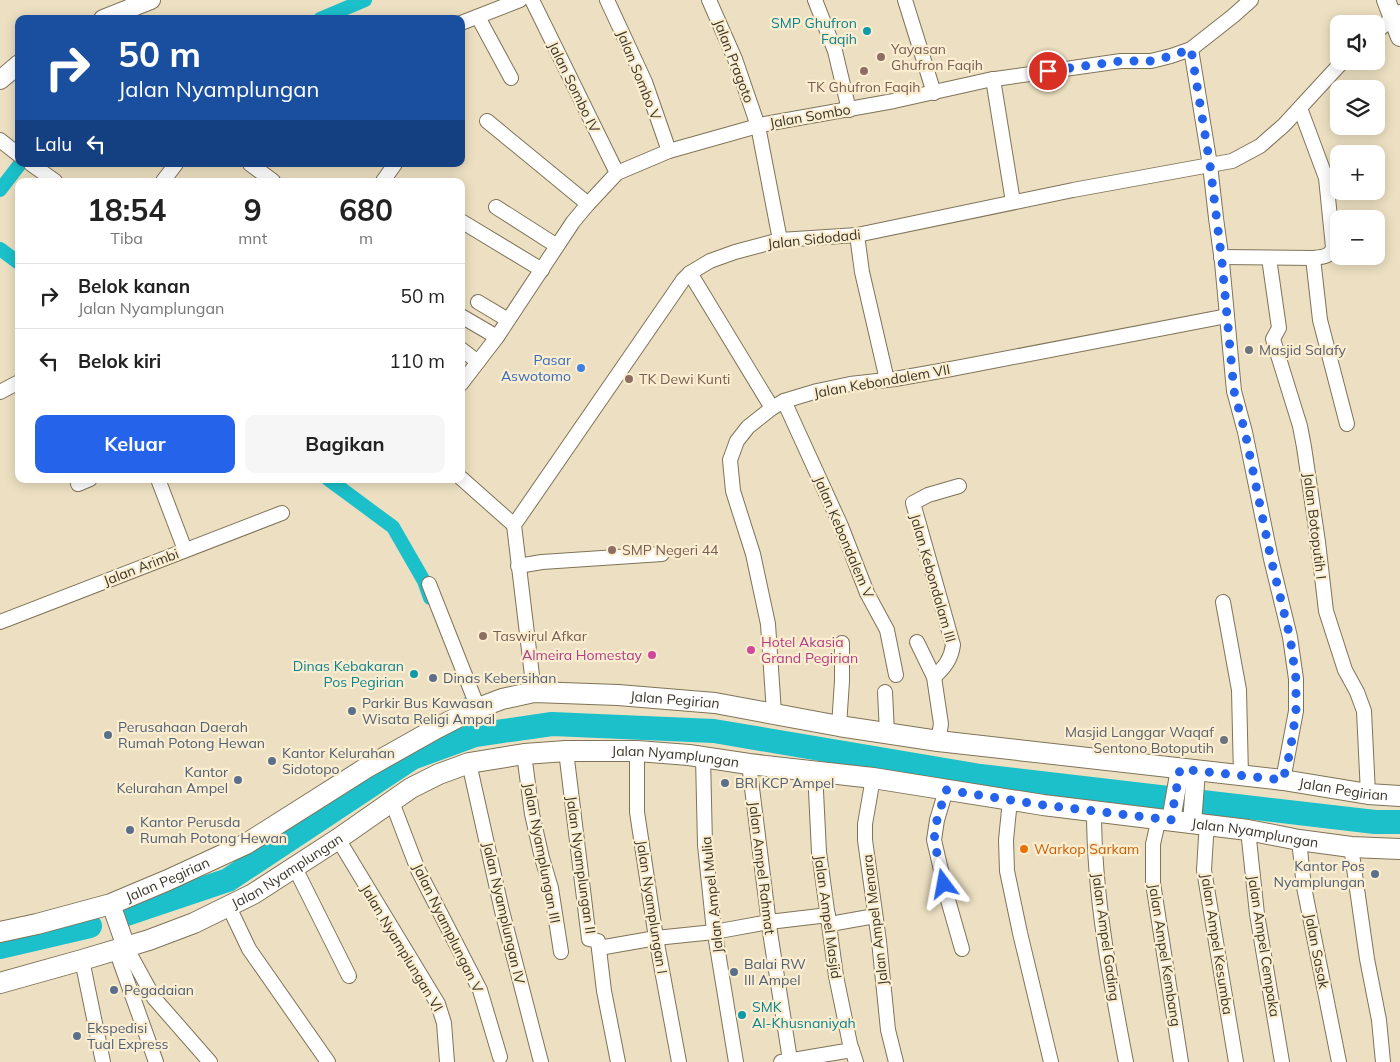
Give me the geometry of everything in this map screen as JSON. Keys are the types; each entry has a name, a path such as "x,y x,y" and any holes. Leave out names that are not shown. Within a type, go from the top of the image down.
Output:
{"main road":[{"name":"Jalan Pegirian","path":"0,932 111,904 168,880 246,844 366,768 474,710 502,699 534,692 618,695 695,702 774,713 839,726 938,741 1187,775 1241,776 1283,780 1368,794 1400,796"},
{"name":"Jalan Nyamplungan","path":"0,983 121,948 194,923 229,907 295,868 412,788 439,774 469,763 524,754 636,750 703,757 873,778 1010,800 1094,811 1167,815 1299,840 1351,847 1400,849"}],"street":[{"path":"113,15 151,0"},
{"path":"465,22 520,0"},
{"name":"Jalan Sombo IV","path":"532,0 617,173"},
{"name":"Jalan Sombo V","path":"607,0 645,82 669,151"},
{"name":"Jalan Pragoto","path":"709,0 735,59 758,126 780,240"},
{"path":"815,0 835,52 848,110"},
{"path":"905,0 934,92"},
{"name":"Jalan Sombo","path":"465,379 497,337 557,246 588,204 617,173 669,151 758,126 848,110 993,79 1121,61 1151,61 1171,56 1191,49 1251,0"},
{"path":"1386,0 1397,14 1400,37"},
{"path":"1385,24 1397,14"},
{"path":"478,17 511,78"},
{"path":"1191,49 1210,165 1234,391 1245,432 1290,637 1296,679 1296,712 1290,752 1283,780"},
{"path":"0,80 15,67"},
{"name":"Jalan Sidodadi","path":"514,525 683,280 690,273 710,261 780,240 857,235 1013,202 1232,161 1260,146 1284,125 1335,70"},
{"path":"993,79 1013,202"},
{"path":"1221,257 1313,258 1327,256 1332,252 1326,178 1300,108"},
{"path":"488,121 588,204"},
{"path":"0,140 15,151"},
{"path":"34,167 51,178"},
{"path":"166,178 174,167"},
{"path":"254,167 269,178"},
{"path":"385,178 393,167"},
{"path":"496,208 557,246"},
{"path":"465,222 542,270"},
{"path":"857,235 862,272 887,380"},
{"name":"Jalan Botoputih I","path":"1269,258 1280,328 1273,339 1300,426 1304,446 1326,611 1345,670 1357,692 1364,711 1368,794"},
{"path":"1313,258 1320,320 1346,424"},
{"path":"690,273 772,408"},
{"path":"478,302 508,320"},
{"name":"Jalan Kebondalem VII","path":"774,713 768,624 753,554 733,491 730,460 738,441 748,427 784,401 817,391 1076,346 1227,316"},
{"path":"465,318 497,337"},
{"path":"465,351 478,362"},
{"path":"0,392 15,384"},
{"name":"Jalan Kebondalem V","path":"784,401 841,526 867,593 887,630 896,675"},
{"path":"465,482 514,525 534,692"},
{"path":"160,483 185,550"},
{"name":"Jalan Kebondalam III","path":"934,677 947,664 952,655 954,645 913,503 928,495 959,486"},
{"name":"Jalan Arimbi","path":"0,622 282,513"},
{"path":"518,566 542,562 662,554"},
{"path":"429,584 474,710"},
{"path":"1223,602 1239,690 1241,776"},
{"path":"917,642 934,677 941,724 938,741"},
{"path":"839,726 842,643"},
{"path":"885,692 887,733"},
{"name":"Jalan Nyamplungan I","path":"636,750 637,812 656,938 679,1062"},
{"name":"Jalan Nyamplungan II","path":"566,751 590,939 598,941 604,991 618,1062"},
{"name":"Jalan Nyamplungan III","path":"524,754 532,814 550,888 561,952"},
{"name":"Jalan Ampel Mulia","path":"703,757 705,845 714,932 736,1062"},
{"name":"Jalan Nyamplungan IV","path":"469,763 502,911 541,1062"},
{"name":"Jalan Ampel Rahmat","path":"749,764 786,1061"},
{"name":"Jalan Ampel Masjid","path":"815,771 819,852 836,976 854,1056"},
{"path":"1167,815 1187,775"},
{"path":"1187,775 1198,821"},
{"name":"Jalan Ampel Menara","path":"873,778 866,815 865,832 888,1030 896,1062"},
{"path":"946,790 937,820 934,840 962,949"},
{"path":"1010,800 1006,840 1007,871 1051,1062"},
{"name":"Jalan Nyamplungan V","path":"392,802 418,870 480,990 500,1057"},
{"name":"Jalan Ampel Gading","path":"1094,811 1094,849 1098,893 1109,973 1126,1062"},
{"name":"Jalan Ampel Kembang","path":"1167,815 1153,844 1153,883 1181,1062"},
{"name":"Jalan Ampel Kesumba","path":"1198,821 1206,837 1204,870 1236,1062"},
{"name":"Jalan Ampel Cempaka","path":"1248,830 1257,914 1282,1062"},
{"name":"Jalan Nyamplungan VI","path":"338,839 438,1004 444,1023 448,1062"},
{"name":"Jalan Sasak","path":"1299,840 1304,887 1338,1062"},
{"path":"1351,847 1367,959 1379,1020 1383,1062"},
{"path":"295,868 349,976"},
{"path":"111,904 121,948 156,1062"},
{"path":"229,907 249,949 328,1062"},
{"path":"599,948 656,938 714,932 769,922 875,916"},
{"path":"121,948 154,998 210,1062"},
{"path":"82,960 103,1062"},
{"path":"786,1061 854,1056"}],"waterway":[{"path":"329,15 365,0"},
{"path":"0,190 18,167"},
{"path":"0,249 15,260"},
{"path":"333,483 393,527 424,581 430,598"},
{"path":"470,702 482,734"},
{"path":"121,916 228,880 412,758 475,735 552,724 714,731 980,776 1375,822 1400,822"},
{"path":"0,947 90,926"}],"place":[{"name":"SMP Ghufron Faqih","path":"867,31"},
{"name":"Yayasan Ghufron Faqih","path":"881,57"},
{"name":"TK Ghufron Faqih","path":"864,71"},
{"name":"Masjid Salafy","path":"1249,350"},
{"name":"Pasar Aswotomo","path":"581,368"},
{"name":"TK Dewi Kunti","path":"629,379"},
{"name":"SMP Negeri 44","path":"612,550"},
{"name":"Taswirul Afkar","path":"483,636"},
{"name":"Hotel Akasia Grand Pegirian","path":"751,650"},
{"name":"Almeira Homestay","path":"652,655"},
{"name":"Dinas Kebakaran Pos Pegirian","path":"414,674"},
{"name":"Dinas Kebersihan","path":"433,678"},
{"name":"Parkir Bus Kawasan Wisata Religi Ampal","path":"352,711"},
{"name":"Perusahaan Daerah Rumah Potong Hewan","path":"108,735"},
{"name":"Masjid Langgar Waqaf Sentono Botoputih","path":"1224,740"},
{"name":"Kantor Kelurahan Sidotopo","path":"272,761"},
{"name":"Kantor Kelurahan Ampel","path":"238,780"},
{"name":"BRI KCP Ampel","path":"725,783"},
{"name":"Kantor Perusda Rumah Potong Hewan","path":"130,830"},
{"name":"Warkop Sarkam","path":"1024,849"},
{"name":"Kantor Pos Nyamplungan","path":"1375,874"},
{"name":"Balai RW III Ampel","path":"734,972"},
{"name":"Pegadaian","path":"114,990"},
{"name":"SMK Al-Khusnaniyah","path":"742,1015"},
{"name":"Ekspedisi Tual Express","path":"77,1036"}],"route":[{"path":"944,884 934,840 937,820 946,790 1043,805 1171,820 1180,769 1283,780 1290,752 1296,712 1296,679 1290,637 1271,559 1245,432 1234,391 1222,262 1210,165 1191,49 1151,61 1121,61 1048,71"}]}
